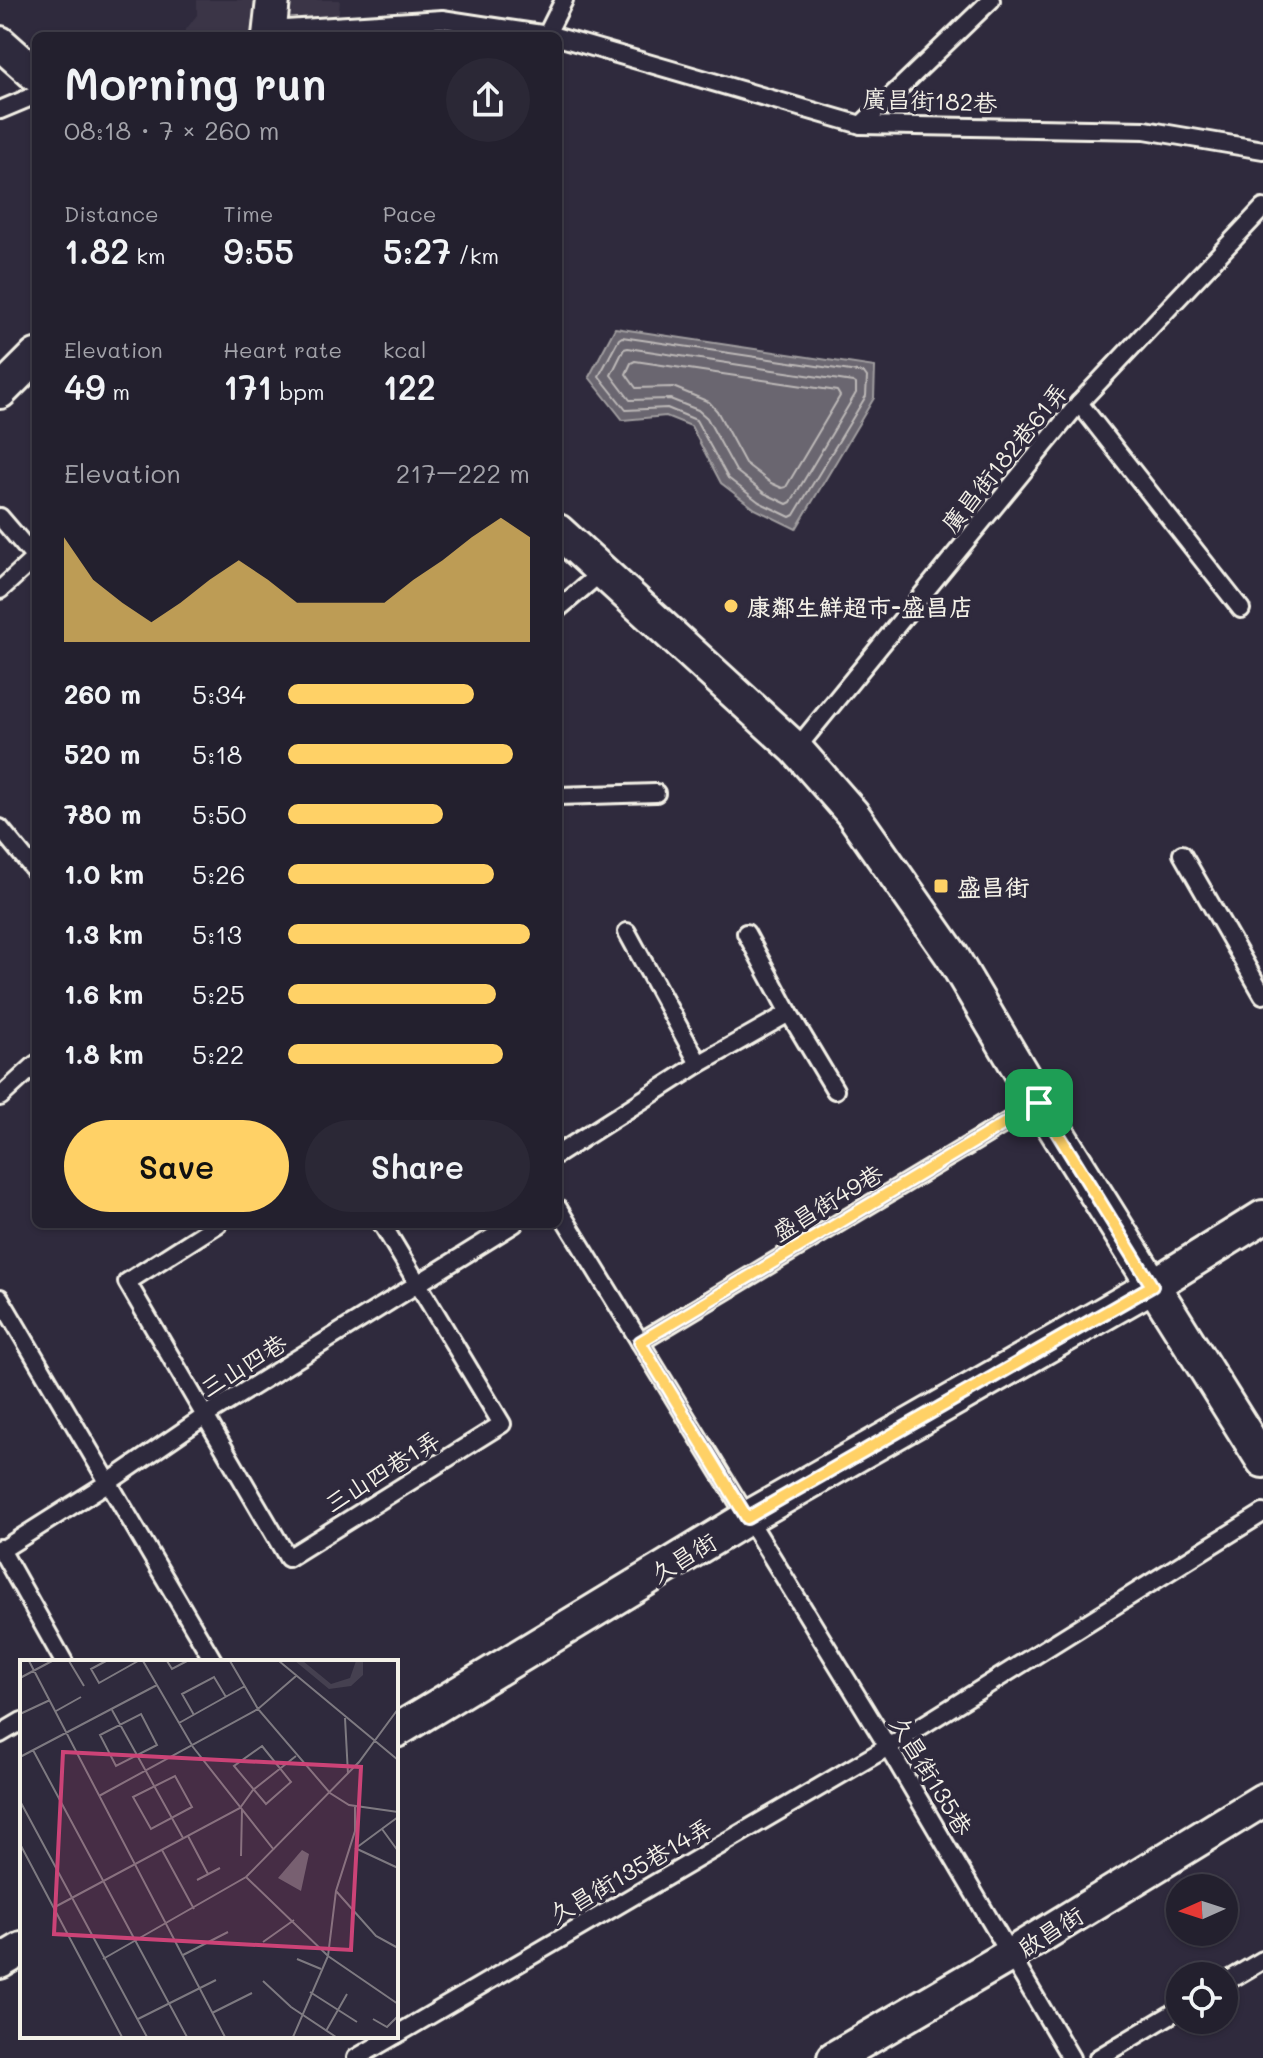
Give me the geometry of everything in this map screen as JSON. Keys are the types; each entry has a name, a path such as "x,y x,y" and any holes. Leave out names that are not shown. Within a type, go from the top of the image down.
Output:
{"street":[{"path":"0,43 32,71"},
{"path":"0,392 32,360"},
{"path":"562,535 796,749 852,813 952,956 1039,1103 1263,1461"},
{"name":"久昌街","path":"398,1730 747,1518 1152,1286 1263,1217"},
{"name":"啟昌街","path":"834,2058 1010,1955 1263,1800"},
{"path":"0,1962 20,1950"}],"lane":[{"path":"861,125 991,0"},
{"path":"554,32 560,2"},
{"name":"廣昌街182巷","path":"271,22 442,19 532,32"},
{"name":"廣昌街182巷","path":"562,38 861,125 1145,130 1263,150"},
{"path":"0,110 32,97"},
{"name":"廣昌街182巷61弄","path":"796,749 1079,403 1263,208"},
{"path":"1079,403 1241,609"},
{"path":"0,517 32,553"},
{"path":"0,590 32,562"},
{"path":"562,606 603,571"},
{"path":"562,796 656,793"},
{"path":"0,828 32,867"},
{"path":"1182,854 1263,995"},
{"path":"627,932 699,1064"},
{"path":"746,933 835,1090"},
{"path":"562,1151 699,1064 789,1013"},
{"path":"0,1097 32,1068"},
{"name":"盛昌街49巷","path":"640,1342 1039,1103"},
{"name":"久昌街135巷","path":"562,1215 888,1747 1071,2058"},
{"path":"205,1416 127,1282 212,1228"},
{"path":"384,1228 418,1283"},
{"name":"三山四巷","path":"0,1550 109,1482 205,1416 507,1228"},
{"name":"三山四巷1弄","path":"205,1416 288,1558 502,1424 418,1283"},
{"path":"0,1298 213,1660"},
{"name":"久昌街135巷14弄","path":"398,2033 888,1747 1263,1513"},
{"path":"0,1550 63,1660"},
{"path":"0,1734 20,1722"},
{"path":"1238,1975 1263,1960"},
{"path":"1098,2058 1166,2017"},
{"name":"久昌街135巷14弄","path":"356,2058 390,2038"}],"shaded area":[{"path":"197,0 340,0 337,32 184,32 197,15"}],"water":[{"path":"615,328 875,367 874,398 796,529 755,509 721,483 691,426 666,416 623,420 589,377"}],"place":[{"name":"康鄰生鮮超市-盛昌店","path":"731,606"},
{"name":"盛昌街","path":"941,886"}],"route":[{"path":"1039,1103 1152,1286 747,1518 640,1342 1039,1103"}]}
